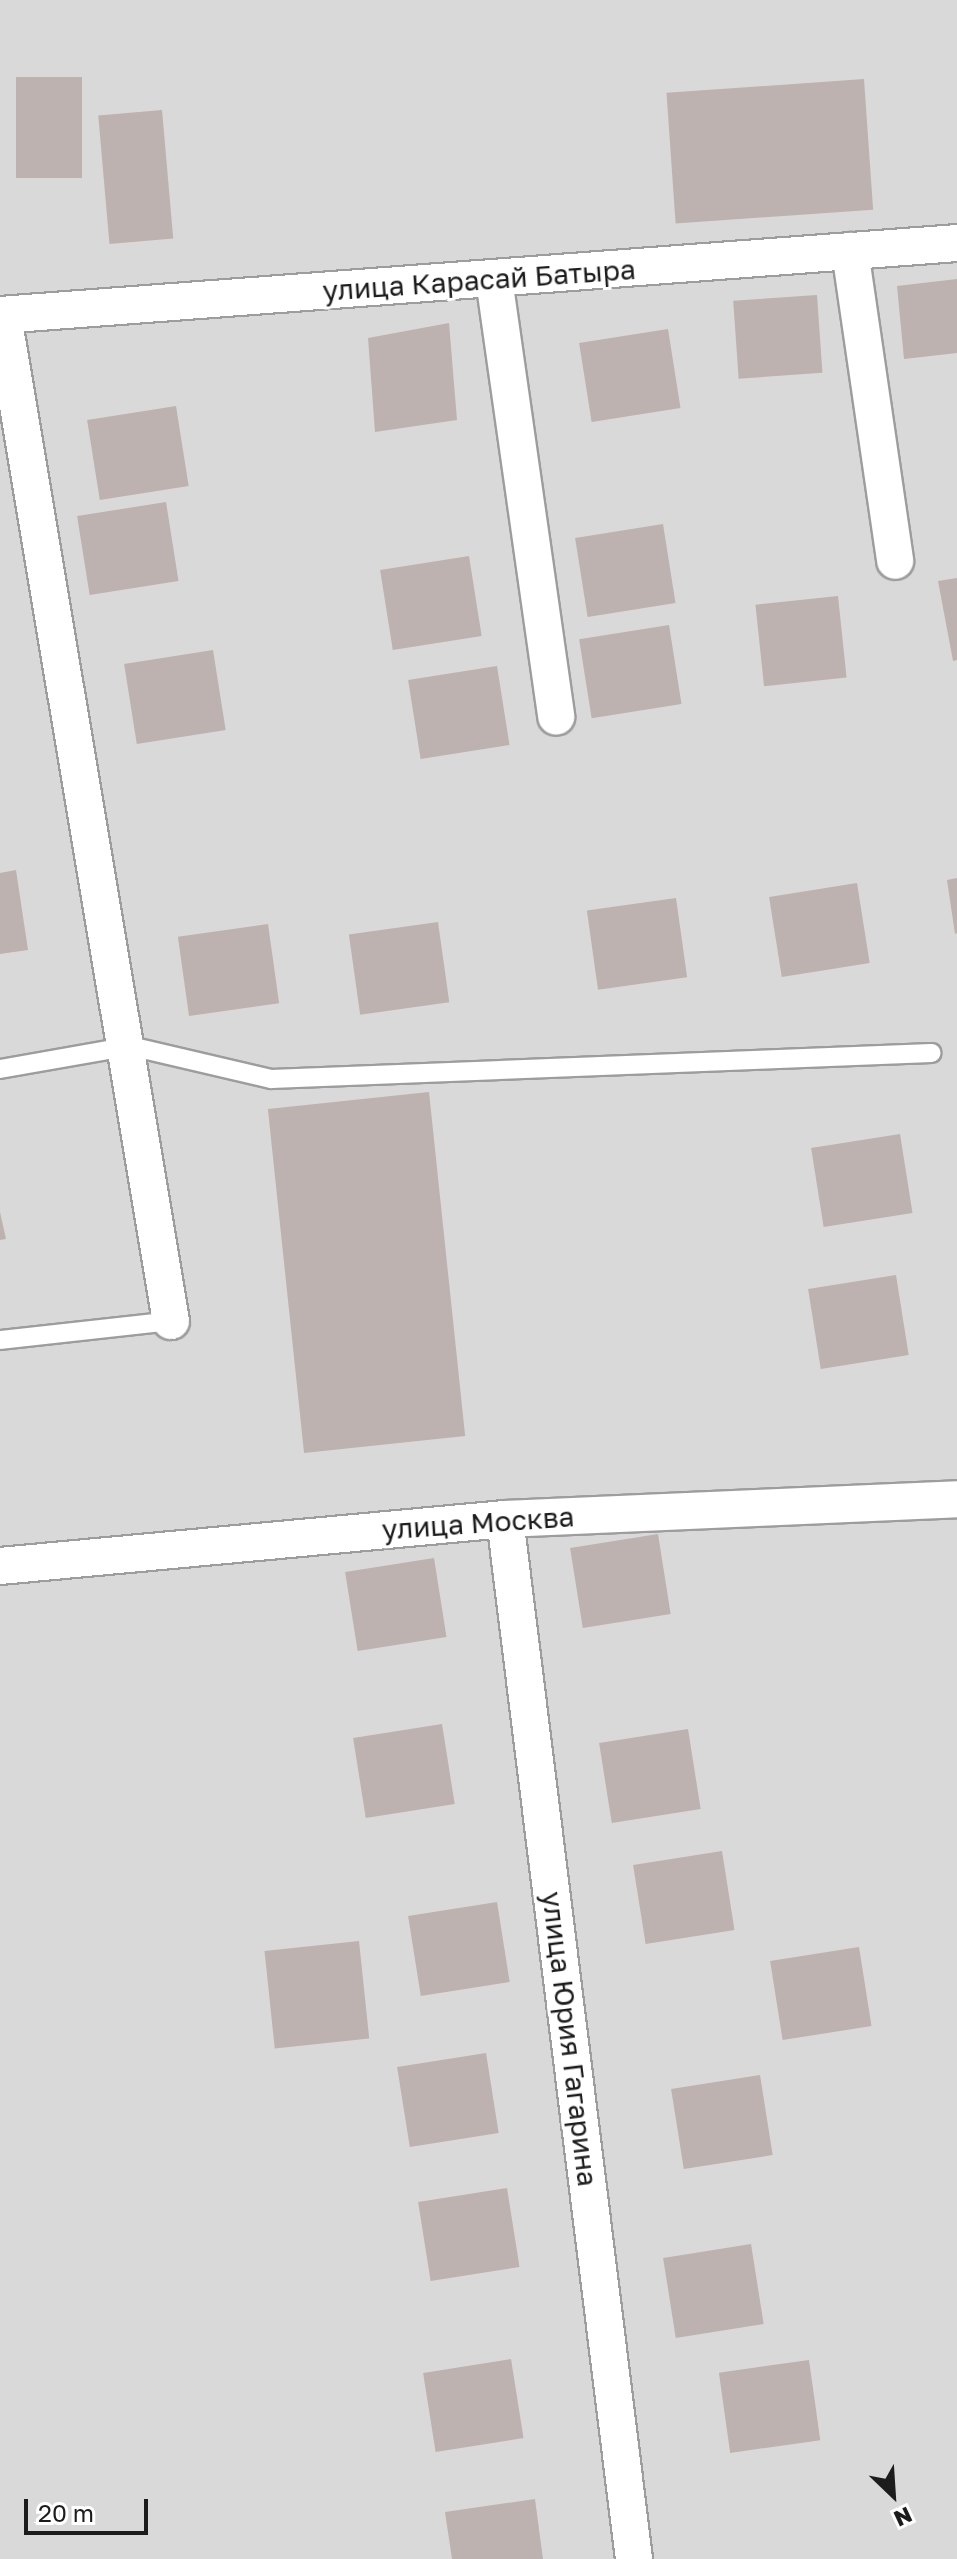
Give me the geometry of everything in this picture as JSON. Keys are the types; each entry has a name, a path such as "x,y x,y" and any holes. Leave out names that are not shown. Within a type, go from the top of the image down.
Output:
{"street":[{"name":"улица Карасай Батыра","path":"1,316 957,243"},
{"path":"850,251 895,561"},
{"path":"494,279 556,717"},
{"path":"1,316 130,1046 171,1321"},
{"name":"улица Москва","path":"0,1566 505,1519 957,1499"},
{"name":"улица Юрия Гагарина","path":"505,1519 634,2559"}],"lane":[{"path":"0,1069 130,1046 271,1079 931,1053"},
{"path":"0,1340 171,1321"}],"shaded area":[{"path":"0,0 957,0 957,2559 0,2559"}],"building":[{"path":"16,77 82,77 82,178 16,178"},
{"path":"864,79 873,210 676,223 666,93"},
{"path":"162,110 173,239 109,244 98,116"},
{"path":"957,279 957,353 904,359 897,286"},
{"path":"817,295 822,373 739,379 733,301"},
{"path":"449,323 457,420 375,432 368,338"},
{"path":"668,329 681,408 592,422 579,343"},
{"path":"176,406 189,486 100,500 87,420"},
{"path":"166,502 179,581 90,595 77,516"},
{"path":"663,524 676,603 588,617 575,538"},
{"path":"469,556 482,636 393,650 380,570"},
{"path":"957,578 957,660 953,661 938,581"},
{"path":"838,596 847,678 764,686 755,605"},
{"path":"669,625 682,704 592,718 579,639"},
{"path":"213,650 226,730 137,744 124,664"},
{"path":"497,666 510,745 421,759 408,680"},
{"path":"16,870 28,950 0,954 0,873"},
{"path":"957,878 957,933 955,934 947,880"},
{"path":"857,883 870,963 782,977 769,897"},
{"path":"676,898 687,977 598,990 587,911"},
{"path":"438,922 449,1002 360,1015 349,935"},
{"path":"268,924 279,1003 189,1016 178,937"},
{"path":"429,1092 465,1436 304,1453 268,1109"},
{"path":"900,1134 913,1213 824,1227 811,1148"},
{"path":"0,1212 6,1239 0,1240"},
{"path":"896,1275 909,1355 821,1369 808,1289"},
{"path":"658,1534 671,1614 583,1628 570,1548"},
{"path":"434,1558 447,1637 358,1651 345,1572"},
{"path":"442,1724 455,1804 366,1818 353,1738"},
{"path":"688,1729 701,1809 612,1823 599,1743"},
{"path":"722,1851 735,1930 646,1944 633,1865"},
{"path":"497,1902 510,1982 421,1996 408,1916"},
{"path":"359,1941 369,2038 275,2048 265,1951"},
{"path":"859,1947 872,2026 783,2040 770,1961"},
{"path":"486,2053 499,2133 410,2147 397,2067"},
{"path":"760,2075 773,2155 684,2169 671,2089"},
{"path":"507,2188 520,2267 431,2281 418,2202"},
{"path":"751,2244 764,2324 676,2338 663,2258"},
{"path":"511,2359 524,2438 436,2452 423,2373"},
{"path":"809,2360 820,2440 730,2453 719,2373"},
{"path":"535,2499 543,2559 452,2559 445,2512"}]}
